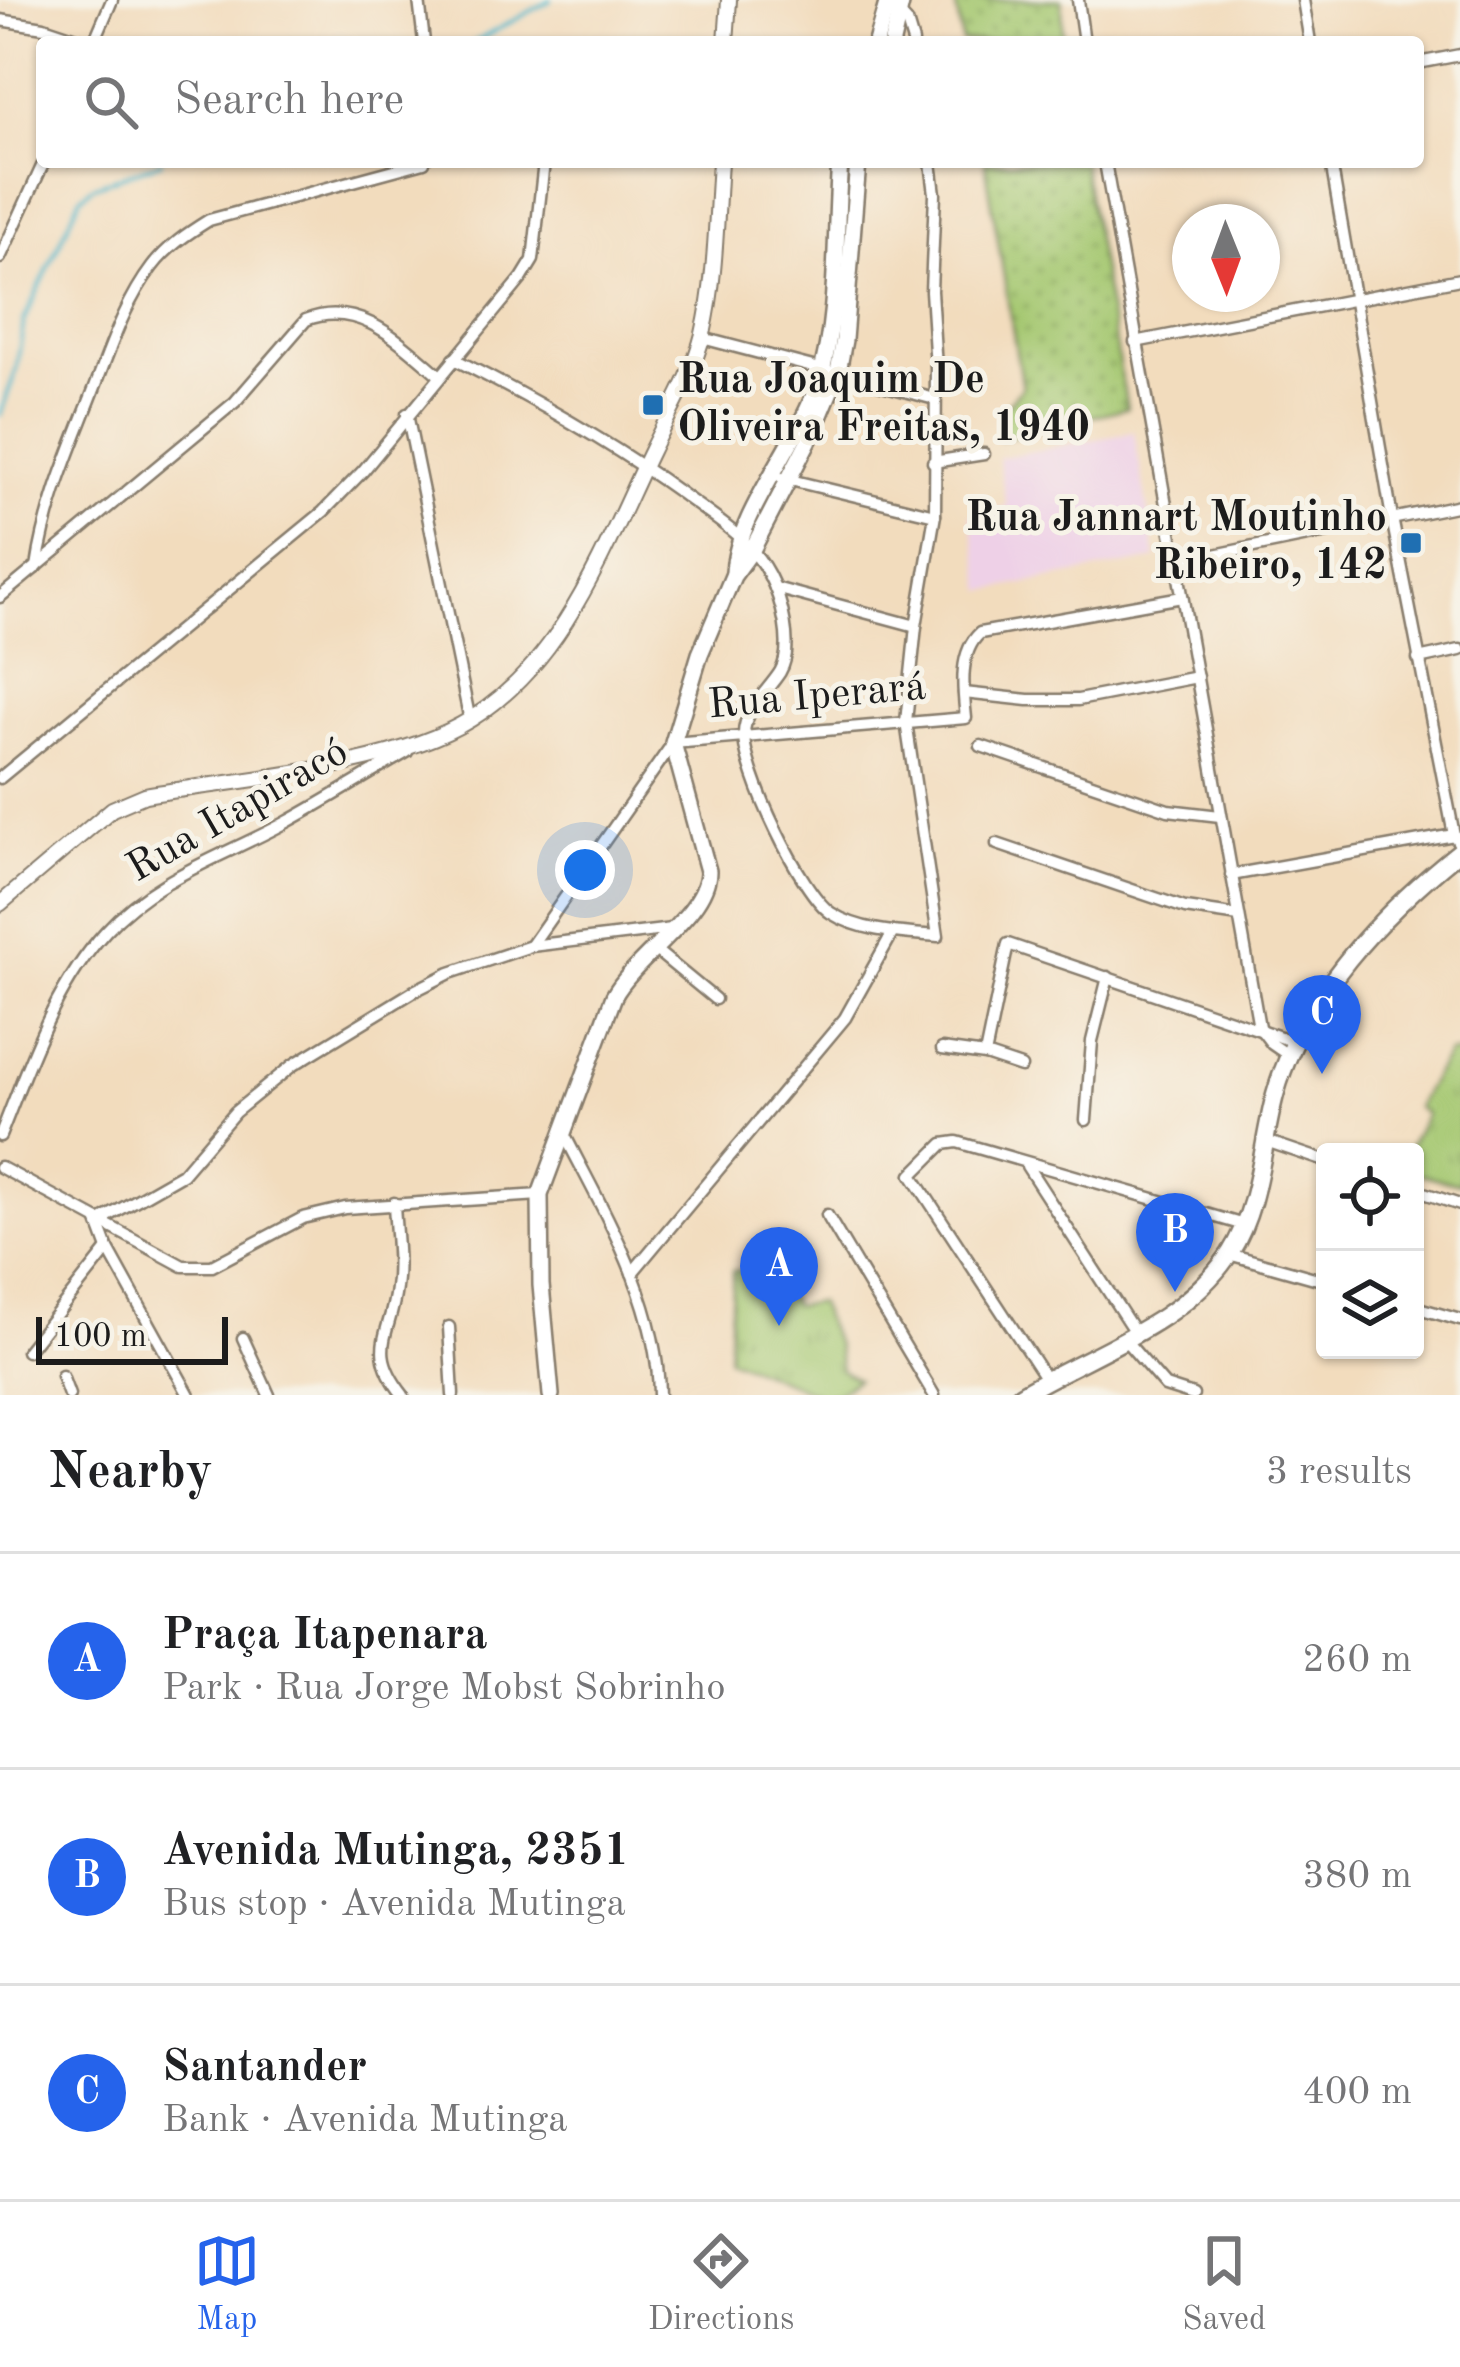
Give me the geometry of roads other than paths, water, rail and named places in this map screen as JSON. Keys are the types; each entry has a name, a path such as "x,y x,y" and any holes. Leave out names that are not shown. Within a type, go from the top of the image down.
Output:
{"main road":[{"path":"879,36 894,4"},
{"path":"892,36 894,4"},
{"path":"830,370 840,168"},
{"path":"551,1395 541,1285 541,1195 614,996 624,978 698,902 709,879 673,743 700,654 844,340 858,168"},
{"path":"1020,1395 1130,1337 1192,1296 1229,1254 1244,1225 1292,1049 1337,976 1458,844"}],"street":[{"path":"94,36 112,0"},
{"path":"419,0 423,36"},
{"path":"726,36 729,0"},
{"path":"1078,0 1083,36"},
{"path":"1303,0 1309,36"},
{"path":"894,4 911,36"},
{"path":"0,20 72,36"},
{"path":"1424,62 1460,55"},
{"path":"0,257 41,168"},
{"path":"37,567 55,488 128,306 154,265 179,239 209,220 402,168"},
{"path":"0,778 323,512 522,278 532,260 543,168"},
{"path":"0,904 112,809 145,795 358,760 420,744 470,721 509,692 561,628 644,466 702,338 712,278 720,168"},
{"path":"454,359 552,409 644,466 747,544 775,588 785,660 752,711 743,735 775,829 818,903 846,920 893,932 938,936 907,722 916,626 935,514 933,168"},
{"path":"1106,168 1259,1027 1272,1044 1292,1049"},
{"path":"1231,874 1458,844 1418,659 1332,168"},
{"path":"1136,342 1460,279"},
{"path":"0,597 235,401 306,320 322,314 354,314 439,375"},
{"path":"702,338 935,400"},
{"path":"407,414 470,721"},
{"path":"933,462 984,454"},
{"path":"781,477 935,514"},
{"path":"1175,563 1460,505"},
{"path":"775,588 916,626"},
{"path":"1182,597 987,630 968,646 964,693 1065,700 1196,677"},
{"path":"1418,659 1460,650"},
{"name":"Rua Iperará","path":"673,743 966,718 964,693"},
{"path":"531,946 673,743"},
{"name":"Rua Itapiracó","path":"0,1136 45,1025 70,978 107,930 152,891 285,824 420,744"},
{"path":"981,746 1168,810 1220,816"},
{"path":"997,844 1186,908 1239,916"},
{"path":"98,1222 182,1174 235,1112 293,1065 450,973 531,946 672,929"},
{"path":"632,1274 845,1018 893,932"},
{"path":"985,1055 1008,944 1259,1027"},
{"path":"653,948 716,999"},
{"path":"1085,1120 1092,1041 1108,977"},
{"path":"942,1049 1021,1066"},
{"path":"562,1129 632,1274 655,1352 659,1395"},
{"path":"1266,1141 1316,1158"},
{"path":"1046,1379 913,1177 912,1171 948,1142 1244,1225"},
{"path":"1025,1163 1163,1391 1193,1395"},
{"path":"0,1167 183,1266 198,1269 303,1219 345,1208 541,1195"},
{"path":"1424,1193 1460,1205"},
{"path":"394,1203 397,1285 382,1346 388,1373 403,1395"},
{"path":"826,1215 934,1395"},
{"path":"98,1222 108,1249 189,1395"},
{"path":"27,1351 108,1249"},
{"path":"1229,1254 1316,1278"},
{"path":"1424,1310 1460,1320"},
{"path":"449,1327 453,1395"},
{"path":"243,1338 269,1395"},
{"path":"62,1376 69,1395"}],"waterway":[{"path":"486,36 551,0"},
{"path":"0,415 16,371 24,321 80,198 92,187 144,168"}],"place":[{"name":"Rua Joaquim De Oliveira Freitas, 1940","path":"653,405"},
{"name":"Rua Jannart Moutinho Ribeiro, 142","path":"1411,543"},
{"name":"Santander","path":"1322,1074"},
{"name":"Avenida Mutinga, 2351","path":"1175,1292"},
{"name":"Praça Itapenara","path":"779,1326"}]}
